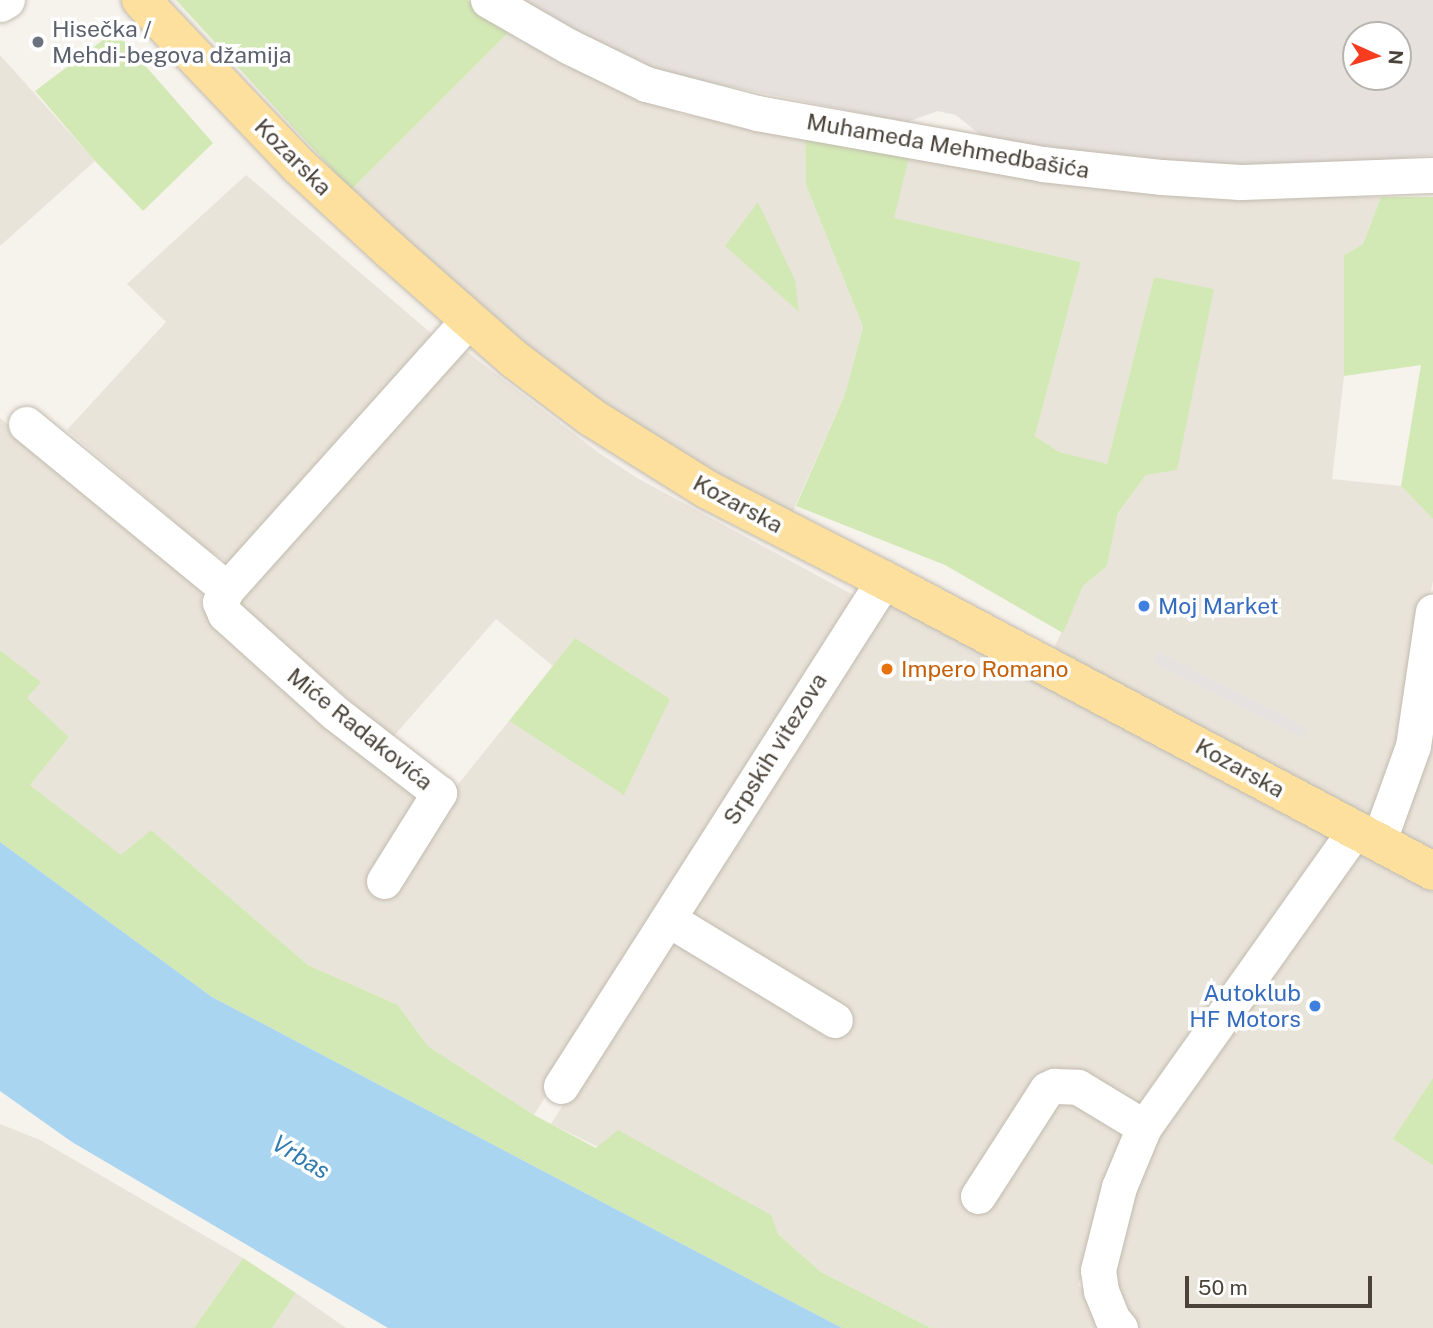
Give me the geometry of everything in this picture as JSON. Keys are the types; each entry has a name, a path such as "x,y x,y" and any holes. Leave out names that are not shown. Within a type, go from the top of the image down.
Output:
{"main road":[{"name":"Kozarska","path":"141,0 299,166 468,320 592,417 747,511 884,580 1433,871"}],"street":[{"path":"0,4 7,0"},
{"name":"Muhameda Mehmedbašića","path":"488,0 568,46 646,84 757,113 1042,164 1162,177 1240,182 1433,175"},
{"path":"26,424 227,589 468,320"},
{"name":"Srpskih vitezova","path":"561,1086 884,580"},
{"name":"Miće Radakovića","path":"227,589 220,602 225,614 335,713 439,793 384,881"},
{"path":"1120,1328 1101,1291 1098,1270 1119,1187 1144,1127 1366,837 1423,735 1433,611"},
{"path":"668,919 835,1020"},
{"path":"978,1196 1047,1089 1054,1086 1078,1087 1144,1127"}],"shaded area":[{"path":"515,0 1433,0 1433,155 1269,171 989,142 956,115 938,111 907,122 657,72"},
{"path":"515,26 602,78 681,114 805,134 806,185 863,327 845,394 789,520 527,357 351,190"},
{"path":"0,55 95,161 0,246"},
{"path":"911,150 1218,195 1381,197 1363,244 1344,255 1344,376 1332,479 1401,486 1433,519 1433,581 1409,692 1413,702 1373,820 1048,661 1083,586 1107,566 1118,513 1146,475 1154,277 1107,465 1059,452 1035,436 1081,262 893,218"},
{"path":"246,175 432,334 238,559 226,561 205,548 67,430 166,322 127,284"},
{"path":"458,345 599,453 639,479 857,597 534,1115 428,1046 398,1005 308,965 151,830 121,856 30,785 69,737 26,698 40,682 0,650 0,418 203,582 201,606 214,626 455,788 509,721 623,794 575,638 553,666 496,619 393,737 241,608 242,594"},
{"path":"897,601 1331,834 1141,1115 1063,1094 1134,1129 1107,1195 1078,1286 1096,1292 1149,1143 1358,851 1433,892 1433,1328 931,1328 821,1272 778,1234 551,1124 874,607"},
{"path":"1158,651 1308,728 1303,739 1152,662"},
{"path":"1433,738 1433,857 1399,836 1409,779"},
{"path":"0,1124 40,1140 243,1258 194,1328 0,1328"},
{"path":"296,1293 346,1328 272,1328"}],"green space":[{"path":"176,0 467,0 515,26 351,190"},
{"path":"115,31 213,143 143,211 95,161 35,91"},
{"path":"805,134 911,150 894,218 1081,262 1035,436 1059,452 1107,464 1154,277 1214,289 1177,470 1146,475 1118,513 1107,566 1083,586 1063,633 945,565 796,506 845,394 863,327 806,185"},
{"path":"1381,197 1433,197 1433,519 1401,486 1421,365 1344,376 1344,255 1363,244"},
{"path":"758,202 795,280 799,312 725,246"},
{"path":"575,638 670,699 624,795 509,721"},
{"path":"0,650 41,682 27,698 69,737 30,785 121,855 151,830 308,965 398,1005 428,1046 534,1115 596,1148 618,1130 771,1215 778,1234 821,1272 931,1328 842,1328 212,997 0,842"},
{"path":"1433,1078 1433,1165 1393,1139"},
{"path":"243,1258 296,1293 272,1328 194,1328"}],"water":[{"name":"Vrbas","path":"0,842 212,997 842,1328 388,1328 72,1142 0,1091"}],"place":[{"name":"Hisečka / Mehdi-begova džamija","path":"38,42"},
{"name":"Moj Market","path":"1144,606"},
{"name":"Impero Romano","path":"887,669"},
{"name":"Autoklub HF Motors","path":"1315,1006"}]}
